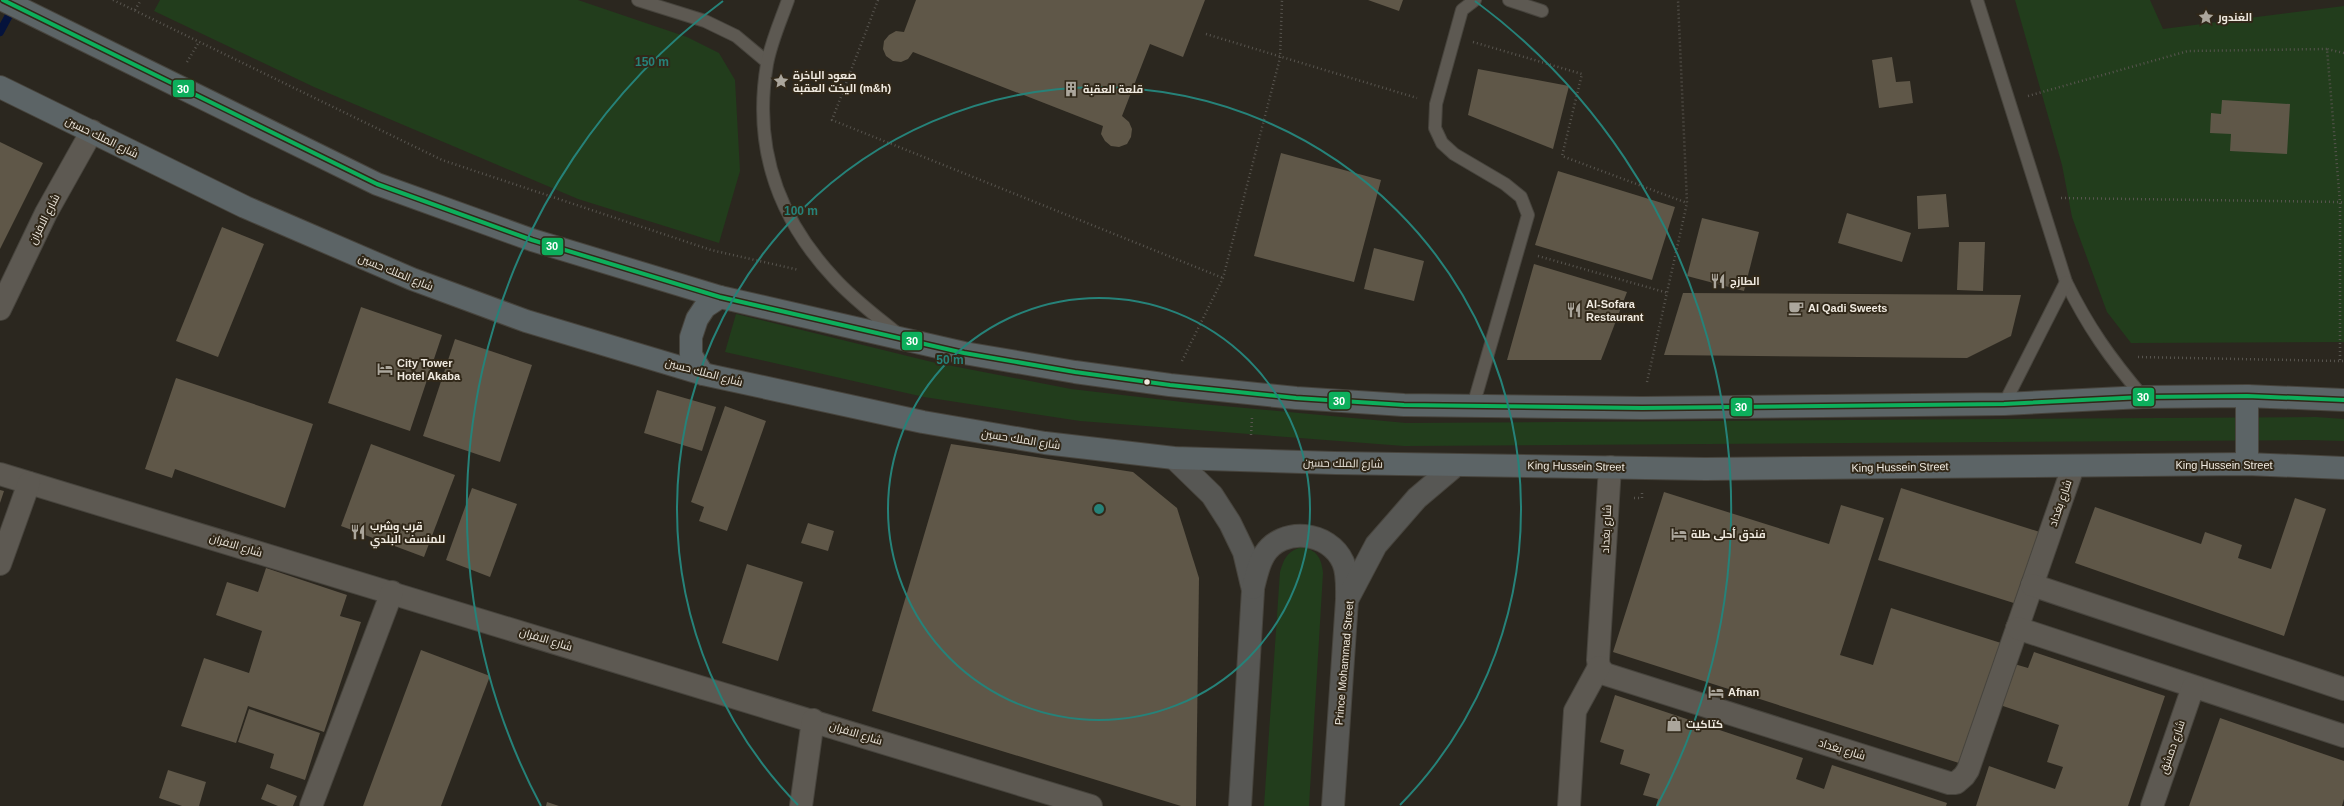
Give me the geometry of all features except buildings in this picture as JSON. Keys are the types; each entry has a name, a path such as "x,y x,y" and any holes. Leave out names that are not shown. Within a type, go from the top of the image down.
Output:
{"highway":[{"path":"3,0 377,184 532,240 720,298 964,353 1075,372 1170,385 1374,404 1642,408 2004,404 2142,396 2247,396 2344,400"},
{"name":"شارع الملك حسين","path":"0,87 245,207 412,279 526,321 703,374 923,422 1045,443 1174,458 1248,461 1456,464"},
{"path":"703,374 691,355 691,338 697,319 705,307 720,298"},
{"path":"2247,396 2247,464"},
{"name":"King Hussein Street","path":"1456,464 1705,469 2073,467 2247,464 2344,468"}],"main road":[{"path":"1174,458 1212,495 1230,523 1244,552 1253,590"},
{"name":"Prince Mohammad Street","path":"1333,806 1347,600 1362,569 1380,539 1417,498 1456,464"},
{"path":"1240,806 1253,590 1257,572 1264,554 1278,542 1296,535 1315,537 1331,546 1343,562 1347,580 1347,600"}],"street":[{"name":"شارع الافران","path":"0,309 46,213 92,131"},
{"name":"شارع بغداد","path":"1610,467 1599,667 1605,674 1949,783 1956,783 1968,770 2073,467"},
{"name":"شارع الافران","path":"0,474 1092,806"},
{"path":"0,564 29,483"},
{"path":"2032,585 2344,689"},
{"path":"311,806 392,592"},
{"path":"2017,628 2344,736"},
{"path":"1569,806 1575,711 1599,667"},
{"name":"شارع دمشق","path":"2152,806 2193,687"},
{"path":"801,806 813,720"}],"lane":[{"path":"638,0 705,21 736,36 767,62"},
{"path":"788,0 767,62 762,104 763,133 766,156 776,188 786,210 808,246 834,278 905,340"},
{"path":"1473,406 1528,215 1521,197 1505,184 1474,167 1442,143 1435,128 1436,104 1462,10 1475,0"},
{"path":"1508,0 1542,11"},
{"path":"1977,0 2041,198 2066,282 2083,316 2109,357 2142,396"},
{"path":"2004,404 2066,282"}],"path":[{"path":"113,0 442,160 711,250 834,278"},
{"path":"135,10 141,0"},
{"path":"878,0 832,120 1223,278"},
{"path":"1170,385 1223,278 1280,58 1282,0"},
{"path":"1642,408 1648,373 1668,293 1687,203 1678,0"},
{"path":"1206,34 1280,58 1436,104"},
{"path":"1455,37 1582,74 1562,156 1687,203"},
{"path":"2327,50 2342,202 2340,361"},
{"path":"2010,102 2188,51 2327,50 2344,53"},
{"path":"2041,198 2342,202"},
{"path":"1519,250 1668,293"},
{"path":"2109,357 2344,361"},
{"path":"1248,461 1255,394"}],"green space":[{"path":"160,0 578,0 687,37 719,53 735,80 740,171 719,243 578,199 314,87 154,11"},
{"path":"2015,0 2150,0 2163,29 2344,6 2344,342 2131,343 2107,312 2072,217 2062,165"},
{"path":"736,314 932,362 1071,389 1191,403 1406,423 2316,417 2344,419 2344,441 1404,446 1080,421 924,397 725,352"},
{"path":"1301,547 1311,550 1317,555 1321,563 1323,573 1309,806 1264,806 1280,572 1289,553"}],"waterway":[{"path":"0,32 14,6"}],"transit line":[{"name":"30","path":"3,0 377,184 532,240 720,297 964,353 1075,372 1170,385 1296,398 1404,405 1642,408 2004,404 2143,397 2247,396 2344,400"}],"place":[{"name":"الغندور","path":"2206,17"},
{"name":"صعود الباخرة اليخت العقبة (m&h)","path":"781,81"},
{"name":"قلعة العقبة","path":"1071,89"},
{"name":"الطازج","path":"1718,281"},
{"name":"Al Qadi Sweets","path":"1796,308"},
{"name":"Al-Sofara Restaurant","path":"1574,310"},
{"name":"City Tower Hotel Akaba","path":"385,369"},
{"name":"قرب وشرب للمنسف البلدي","path":"358,532"},
{"name":"فندق أحلى طلة","path":"1679,534"},
{"name":"Afnan","path":"1716,692"},
{"name":"كتاكيت","path":"1674,724"}]}
